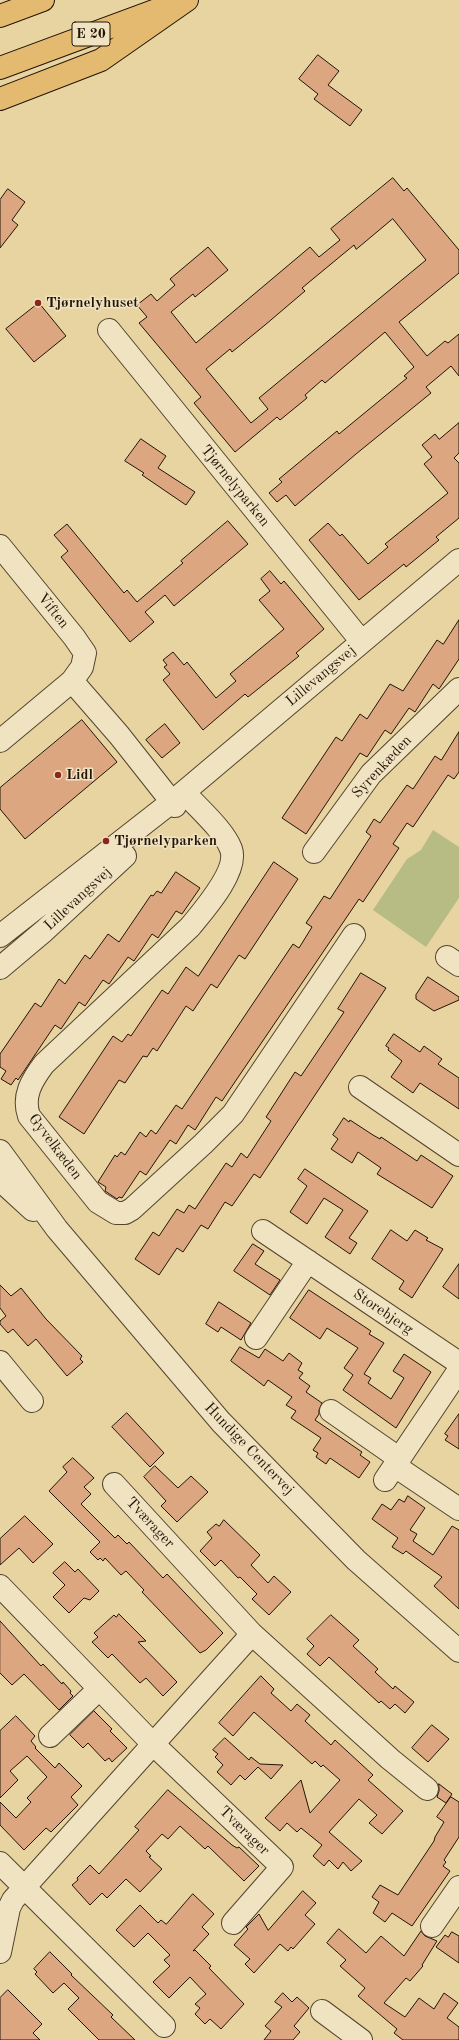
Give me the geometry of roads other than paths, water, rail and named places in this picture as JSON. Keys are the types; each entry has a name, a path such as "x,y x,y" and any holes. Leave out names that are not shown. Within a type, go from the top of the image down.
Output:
{"highway":[{"path":"0,16 43,0"},
{"name":"E 20","path":"0,68 183,0"},
{"path":"0,99 101,60 188,0"}],"street":[{"name":"Tjørnelyparken","path":"108,330 362,642"},
{"name":"Viften","path":"0,546 74,637 84,654 82,667 72,681 0,741"},
{"name":"Lillevangsvej","path":"0,936 177,800 459,560"},
{"path":"72,681 177,800"},
{"name":"Syrenkæden","path":"314,852 371,774 459,689"},
{"name":"Lillevangsvej","path":"0,968 44,931 171,813 177,800"},
{"name":"Gyvelkæden","path":"177,800 222,834 232,850 231,865 222,884 208,905 190,926 44,1064 34,1078 27,1095 25,1106 29,1116 98,1202 107,1209 116,1213 125,1213 132,1209 220,1128 249,1092 354,935"},
{"path":"360,1087 459,1155"},
{"name":"Hundige Centervej","path":"0,1151 58,1229 221,1422 356,1560 459,1651"},
{"name":"Hundige Centervej","path":"0,1180 58,1229"},
{"name":"Storebjerg","path":"264,1231 459,1363"},
{"path":"256,1338 308,1261"},
{"path":"0,1362 32,1401"},
{"path":"393,1468 459,1370"},
{"path":"331,1411 393,1468 459,1509"},
{"name":"Tværager","path":"114,1484 252,1634 385,1754 427,1789"},
{"name":"Tværager","path":"0,1586 98,1690 282,1867 233,1923"},
{"path":"0,1952 9,1908 13,1900 252,1634"},
{"path":"50,1736 98,1690"},
{"path":"0,1863 164,2026"},
{"path":"432,1926 459,1887"},
{"path":"322,2011 361,2040"}],"place":[{"name":"Tjørnelyhuset","path":"38,303"},
{"name":"Lidl","path":"58,775"},
{"name":"Tjørnelyparken","path":"106,841"}]}
